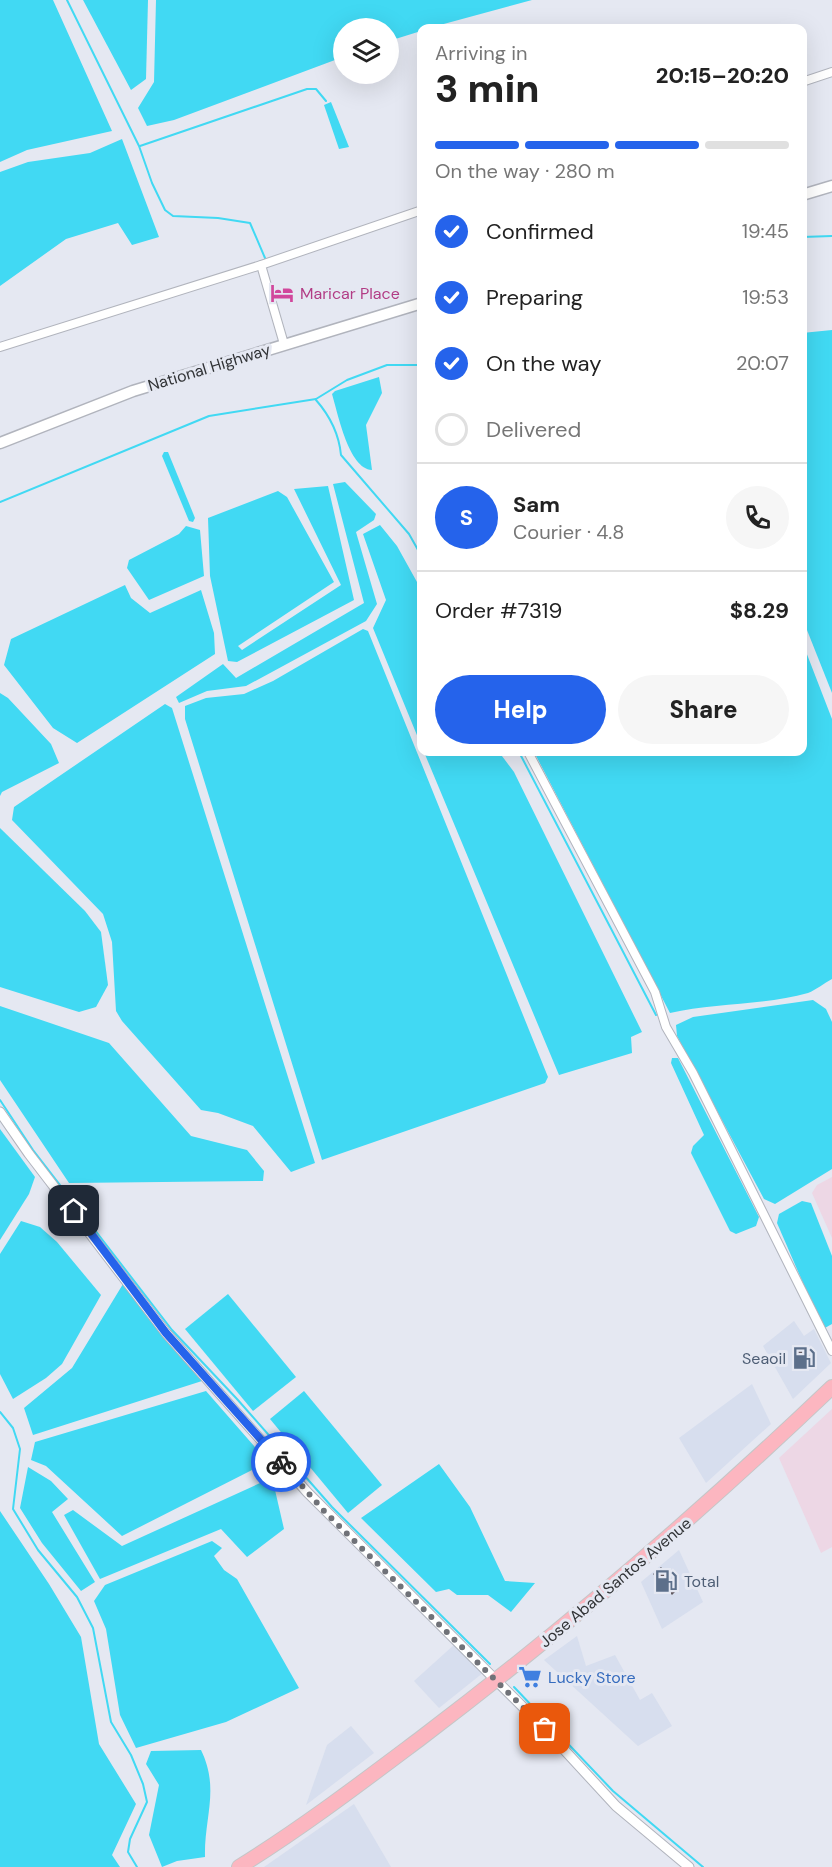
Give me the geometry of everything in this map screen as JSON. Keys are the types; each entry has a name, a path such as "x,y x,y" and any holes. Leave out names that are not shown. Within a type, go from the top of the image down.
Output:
{"highway":[{"name":"Jose Abad Santos Avenue","path":"239,1867 331,1805 497,1680 650,1555 832,1387"}],"main road":[{"path":"807,194 832,186"},
{"name":"National Highway","path":"0,443 133,391 417,304"}],"street":[{"path":"807,80 832,72"},
{"path":"0,347 261,265 417,212"},
{"path":"261,265 285,344"},
{"path":"530,756 655,992 666,1027 693,1073 832,1351"},
{"path":"0,1112 29,1154 166,1333 325,1512 497,1680 616,1806 689,1867"}],"shaded area":[{"path":"832,1177 832,1238 812,1193 817,1185"},
{"path":"794,1321 804,1336 814,1329 831,1363 793,1399 763,1346"},
{"path":"752,1384 771,1424 706,1483 679,1438"},
{"path":"832,1409 832,1547 821,1553 779,1458"},
{"path":"679,1550 703,1602 662,1629 641,1582"},
{"path":"577,1636 586,1666 615,1655 640,1700 652,1693 672,1726 638,1746 544,1660"},
{"path":"455,1644 484,1672 439,1708 414,1681"},
{"path":"351,1726 374,1753 306,1805 327,1745"},
{"path":"354,1804 391,1867 264,1867"}],"water":[{"path":"0,0 53,0 112,131 27,150 0,162"},
{"path":"83,0 148,0 146,79 131,90"},
{"path":"156,0 532,0 444,24 417,24 417,32 399,38 399,18 333,18 333,61 174,120 147,126 138,108 154,82"},
{"path":"331,102 349,147 339,149 324,105"},
{"path":"122,139 159,237 132,245 118,223 66,239 0,286 0,172 28,162 90,153"},
{"path":"832,330 832,693 807,630 807,332"},
{"path":"379,377 382,393 366,425 372,470 357,461 351,451 341,427 332,394 335,391"},
{"path":"164,452 168,452 195,518 193,522 189,521 162,456"},
{"path":"345,482 376,514 374,520 356,532 377,604 366,621 246,686 207,691 179,703 176,697 223,664 236,678 364,603 333,484"},
{"path":"328,486 354,600 237,662 228,661 210,576 208,518 278,491 287,497 334,582 238,646 242,650 341,585 294,489"},
{"path":"380,525 397,546 417,582 417,735 373,628 386,600 363,534"},
{"path":"186,526 200,530 204,576 149,600 127,568 129,560 179,534"},
{"path":"125,585 131,598 150,613 201,590 214,633 215,654 77,743 53,728 4,665 11,639"},
{"path":"363,629 368,631 548,1077 545,1083 322,1160 185,719 185,706 206,698 244,694 273,681"},
{"path":"807,654 832,719 832,979 811,992 792,997 670,1013 536,756 807,756"},
{"path":"0,693 8,698 51,744 59,763 2,792 0,796"},
{"path":"165,704 172,708 315,1163 291,1172 253,1126 218,1113 201,1110 122,1021 116,1011 112,942 103,914 12,820 14,807"},
{"path":"426,756 502,756 514,772 642,1032 631,1037 632,1053 559,1075"},
{"path":"0,828 85,911 101,932 108,985 96,1007 79,1012 0,987"},
{"path":"813,1000 826,1009 832,1022 832,1169 775,1204 764,1199 677,1036 676,1025 693,1017"},
{"path":"0,1006 109,1043 191,1136 247,1150 264,1171 263,1181 69,1183 0,1080"},
{"path":"672,1058 678,1058 759,1217 756,1226 736,1234 730,1231 691,1153 693,1146 704,1135 671,1063"},
{"path":"0,1129 35,1177 29,1194 0,1240"},
{"path":"802,1201 811,1203 832,1256 832,1324 823,1329 777,1223 779,1214"},
{"path":"21,1221 40,1227 57,1242 101,1295 62,1364 46,1378 13,1399 0,1374 0,1254"},
{"path":"123,1284 202,1381 33,1435 24,1408 72,1368"},
{"path":"228,1294 296,1377 253,1411 185,1329"},
{"path":"206,1391 268,1462 122,1536 46,1466 31,1460 35,1442"},
{"path":"304,1391 382,1485 348,1513 270,1419"},
{"path":"439,1464 470,1507 505,1581 535,1583 511,1612 488,1595 457,1595 449,1589 436,1592 361,1518"},
{"path":"28,1467 51,1481 68,1499 52,1512 95,1582 81,1591 42,1543 20,1508"},
{"path":"280,1474 284,1483 275,1490 284,1529 247,1557 221,1529 100,1579 64,1515 73,1510 122,1546"},
{"path":"0,1511 81,1637 99,1744 136,1804 112,1855 120,1867 0,1867"},
{"path":"212,1541 222,1548 214,1556 224,1570 237,1579 299,1688 226,1722 136,1748 120,1715 106,1629 94,1601 105,1585"},
{"path":"201,1750 210,1778 205,1857 177,1861 162,1867 149,1835 159,1785 146,1764 151,1751"}],"building":[{"name":"Seaoil","path":"801,1348 814,1360 806,1369 793,1356"},
{"name":"Total","path":"661,1567 679,1588 672,1595 653,1574"}],"waterway":[{"path":"67,0 139,146 152,183 165,210 173,216 218,218 250,223 265,258"},
{"path":"140,146 307,89 316,89 326,101"},
{"path":"807,237 832,236"},
{"path":"0,502 209,416 316,399 347,380 387,365 417,365"},
{"path":"316,400 326,412 333,426 341,455 409,534 417,548"},
{"path":"521,756 656,1015"},
{"path":"0,1100 33,1150 172,1330 237,1399 332,1507 490,1664"},
{"path":"0,1412 13,1428 20,1449 13,1509 38,1550 77,1597 93,1628 111,1722 131,1755 143,1784 147,1802 130,1839 128,1852 137,1867"},
{"path":"514,1687 613,1791 703,1867"}],"way so far":[{"path":"281,1462 325,1512 545,1729"}],"place":[{"name":"Maricar Place","path":"282,293"},
{"name":"Seaoil","path":"804,1358"},
{"name":"Total","path":"666,1581"},
{"name":"Lucky Store","path":"530,1677"}],"route":[{"path":"74,1211 166,1333 281,1462"}]}
